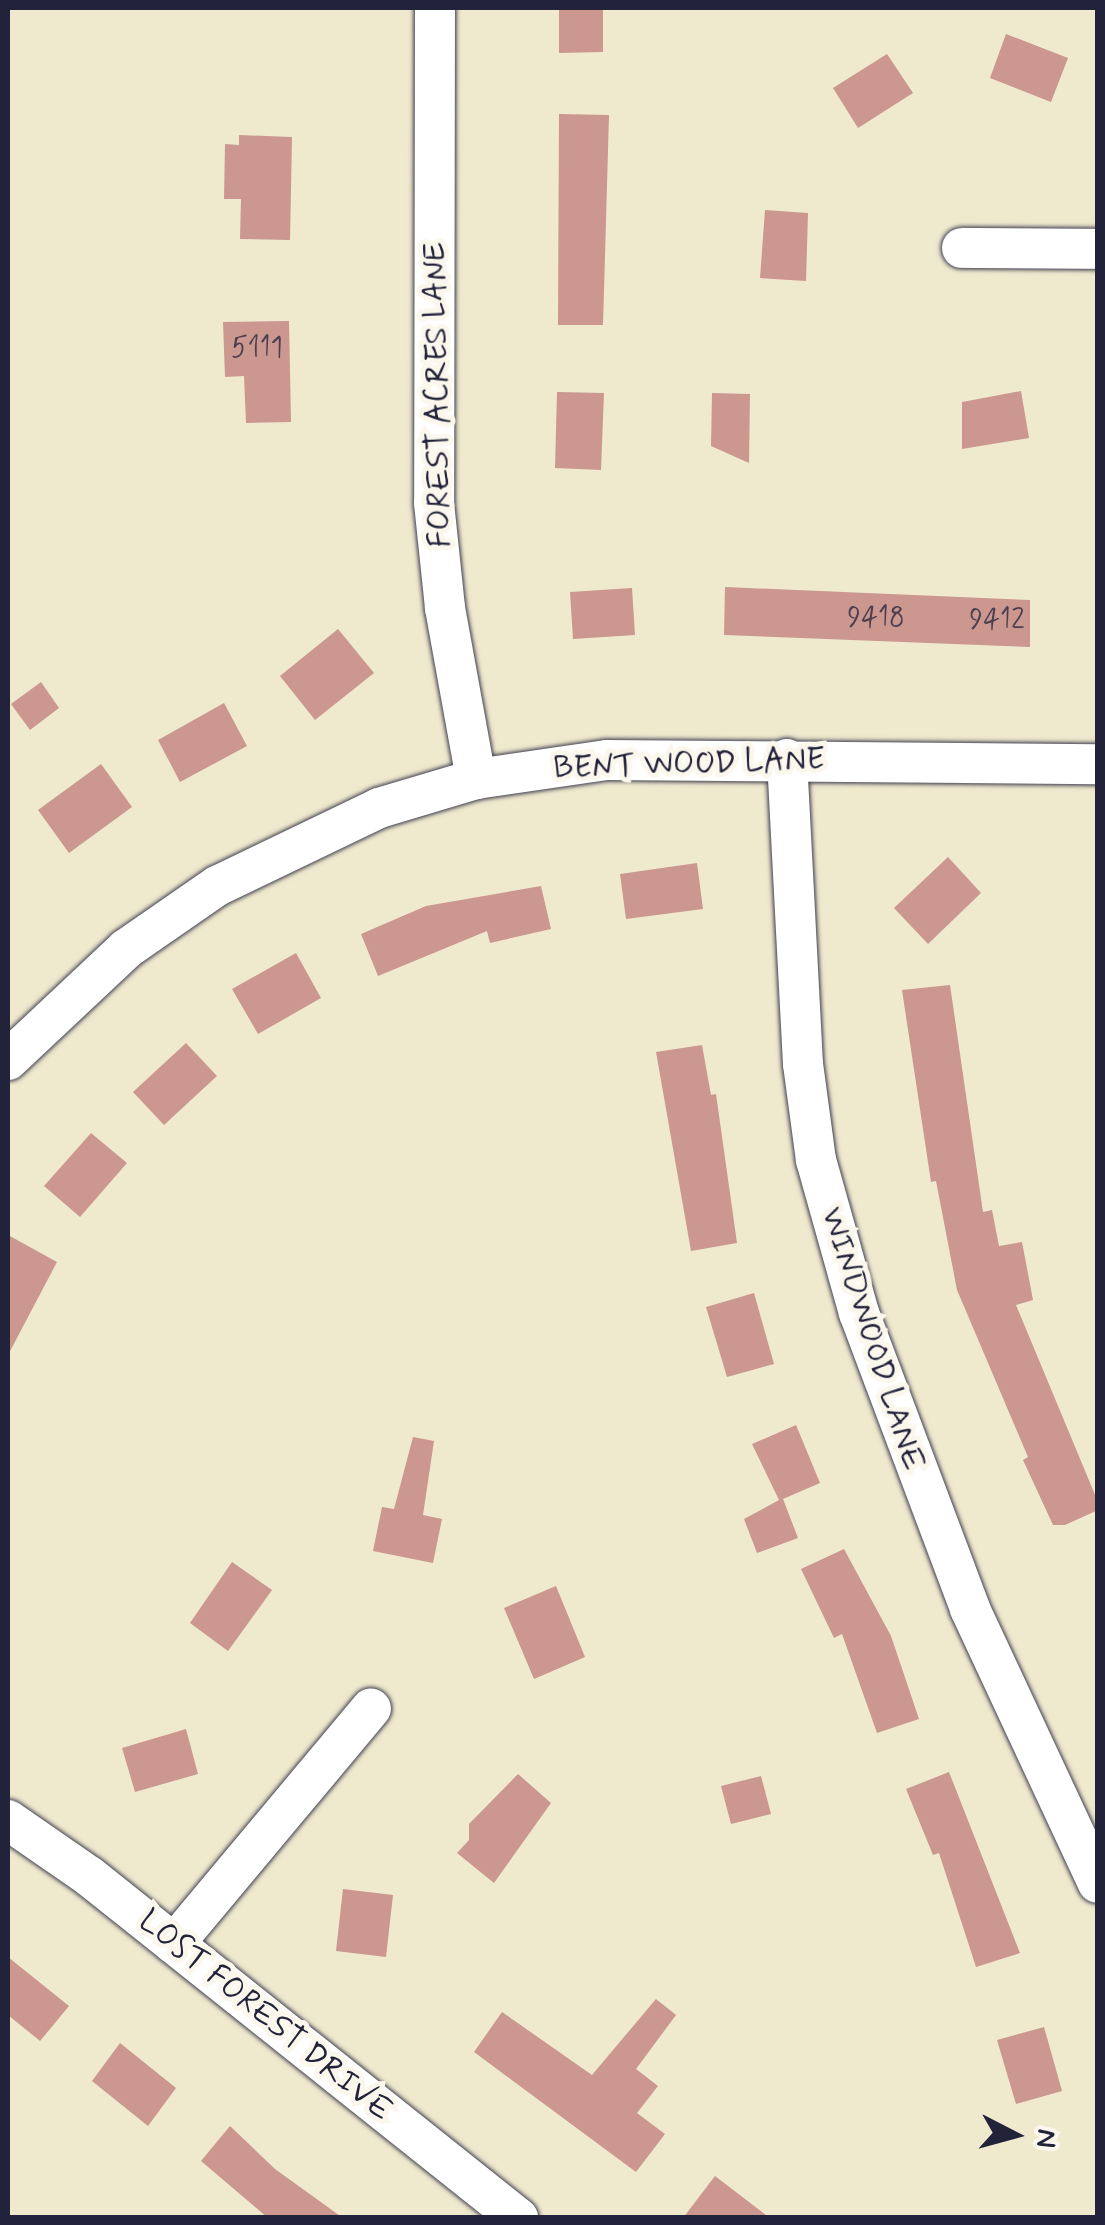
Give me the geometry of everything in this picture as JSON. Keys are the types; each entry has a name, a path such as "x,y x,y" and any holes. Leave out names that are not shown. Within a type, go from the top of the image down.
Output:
{"street":[{"name":"FOREST ACRES LANE","path":"435,8 434,504 444,608 476,780"},
{"path":"962,248 1098,250"},
{"name":"WINDWOOD LANE","path":"787,759 792,921 816,1160 910,1462 1098,1883"},
{"name":"BENT WOOD LANE","path":"8,1060 126,949 217,886 378,808 476,780 608,760 1098,764"},
{"path":"174,1944 371,1708"},
{"name":"LOST FOREST DRIVE","path":"8,1820 174,1944 518,2218"}],"building":[{"path":"559,8 603,8 603,52 559,53"},
{"path":"1006,34 1068,58 1051,102 990,78"},
{"path":"887,54 913,93 858,128 833,88"},
{"path":"559,114 609,115 603,325 558,325"},
{"path":"239,135 292,137 290,240 240,239 241,199 224,199 225,144 239,145"},
{"path":"765,210 808,213 806,281 760,278"},
{"path":"289,321 291,422 246,423 244,376 225,377 223,322"},
{"path":"1021,391 1029,438 962,449 962,402"},
{"path":"557,392 604,393 601,470 555,468"},
{"path":"712,393 750,394 749,463 711,446"},
{"path":"725,587 1030,600 1030,647 724,635"},
{"path":"632,588 635,635 573,639 570,592"},
{"path":"338,629 374,673 315,720 280,676"},
{"path":"41,682 59,708 30,730 11,704"},
{"path":"224,703 247,746 180,782 158,740"},
{"path":"101,764 132,807 69,853 38,810"},
{"path":"948,857 981,893 928,944 894,908"},
{"path":"697,863 703,909 626,919 620,874"},
{"path":"541,886 551,929 490,943 487,931 378,976 361,934 426,906"},
{"path":"296,953 321,998 258,1034 232,989"},
{"path":"950,985 983,1212 992,1210 999,1246 1022,1242 1033,1300 1016,1305 1098,1502 1098,1510 1065,1525 1053,1525 1023,1460 1028,1457 957,1290 936,1181 931,1182 902,990"},
{"path":"186,1043 217,1076 164,1125 133,1092"},
{"path":"702,1045 711,1095 716,1094 737,1243 691,1251 656,1052"},
{"path":"91,1133 127,1163 80,1217 44,1186"},
{"path":"8,1235 57,1262 8,1355"},
{"path":"754,1293 774,1364 727,1377 706,1307"},
{"path":"796,1425 820,1483 783,1499 798,1538 757,1553 744,1519 779,1500 752,1444"},
{"path":"413,1437 434,1441 423,1515 442,1519 433,1563 373,1551 382,1507 394,1509"},
{"path":"844,1549 891,1636 919,1719 877,1733 842,1634 834,1638 801,1569"},
{"path":"232,1562 272,1590 228,1651 190,1623"},
{"path":"556,1586 585,1657 534,1679 504,1608"},
{"path":"186,1729 198,1774 135,1792 122,1748"},
{"path":"949,1772 1020,1953 976,1967 939,1853 933,1855 906,1789"},
{"path":"518,1774 551,1803 494,1883 457,1853 469,1840 469,1824"},
{"path":"761,1776 771,1814 731,1824 721,1786"},
{"path":"343,1889 393,1895 386,1957 336,1951"},
{"path":"8,1957 69,2006 40,2041 8,2015"},
{"path":"656,1999 676,2015 636,2069 658,2086 637,2113 665,2134 636,2172 474,2052 502,2012 592,2075"},
{"path":"1044,2027 1062,2091 1016,2104 997,2040"},
{"path":"120,2043 176,2088 148,2126 92,2081"},
{"path":"230,2126 275,2169 343,2218 268,2218 201,2161"},
{"path":"715,2176 770,2218 683,2218"}]}
